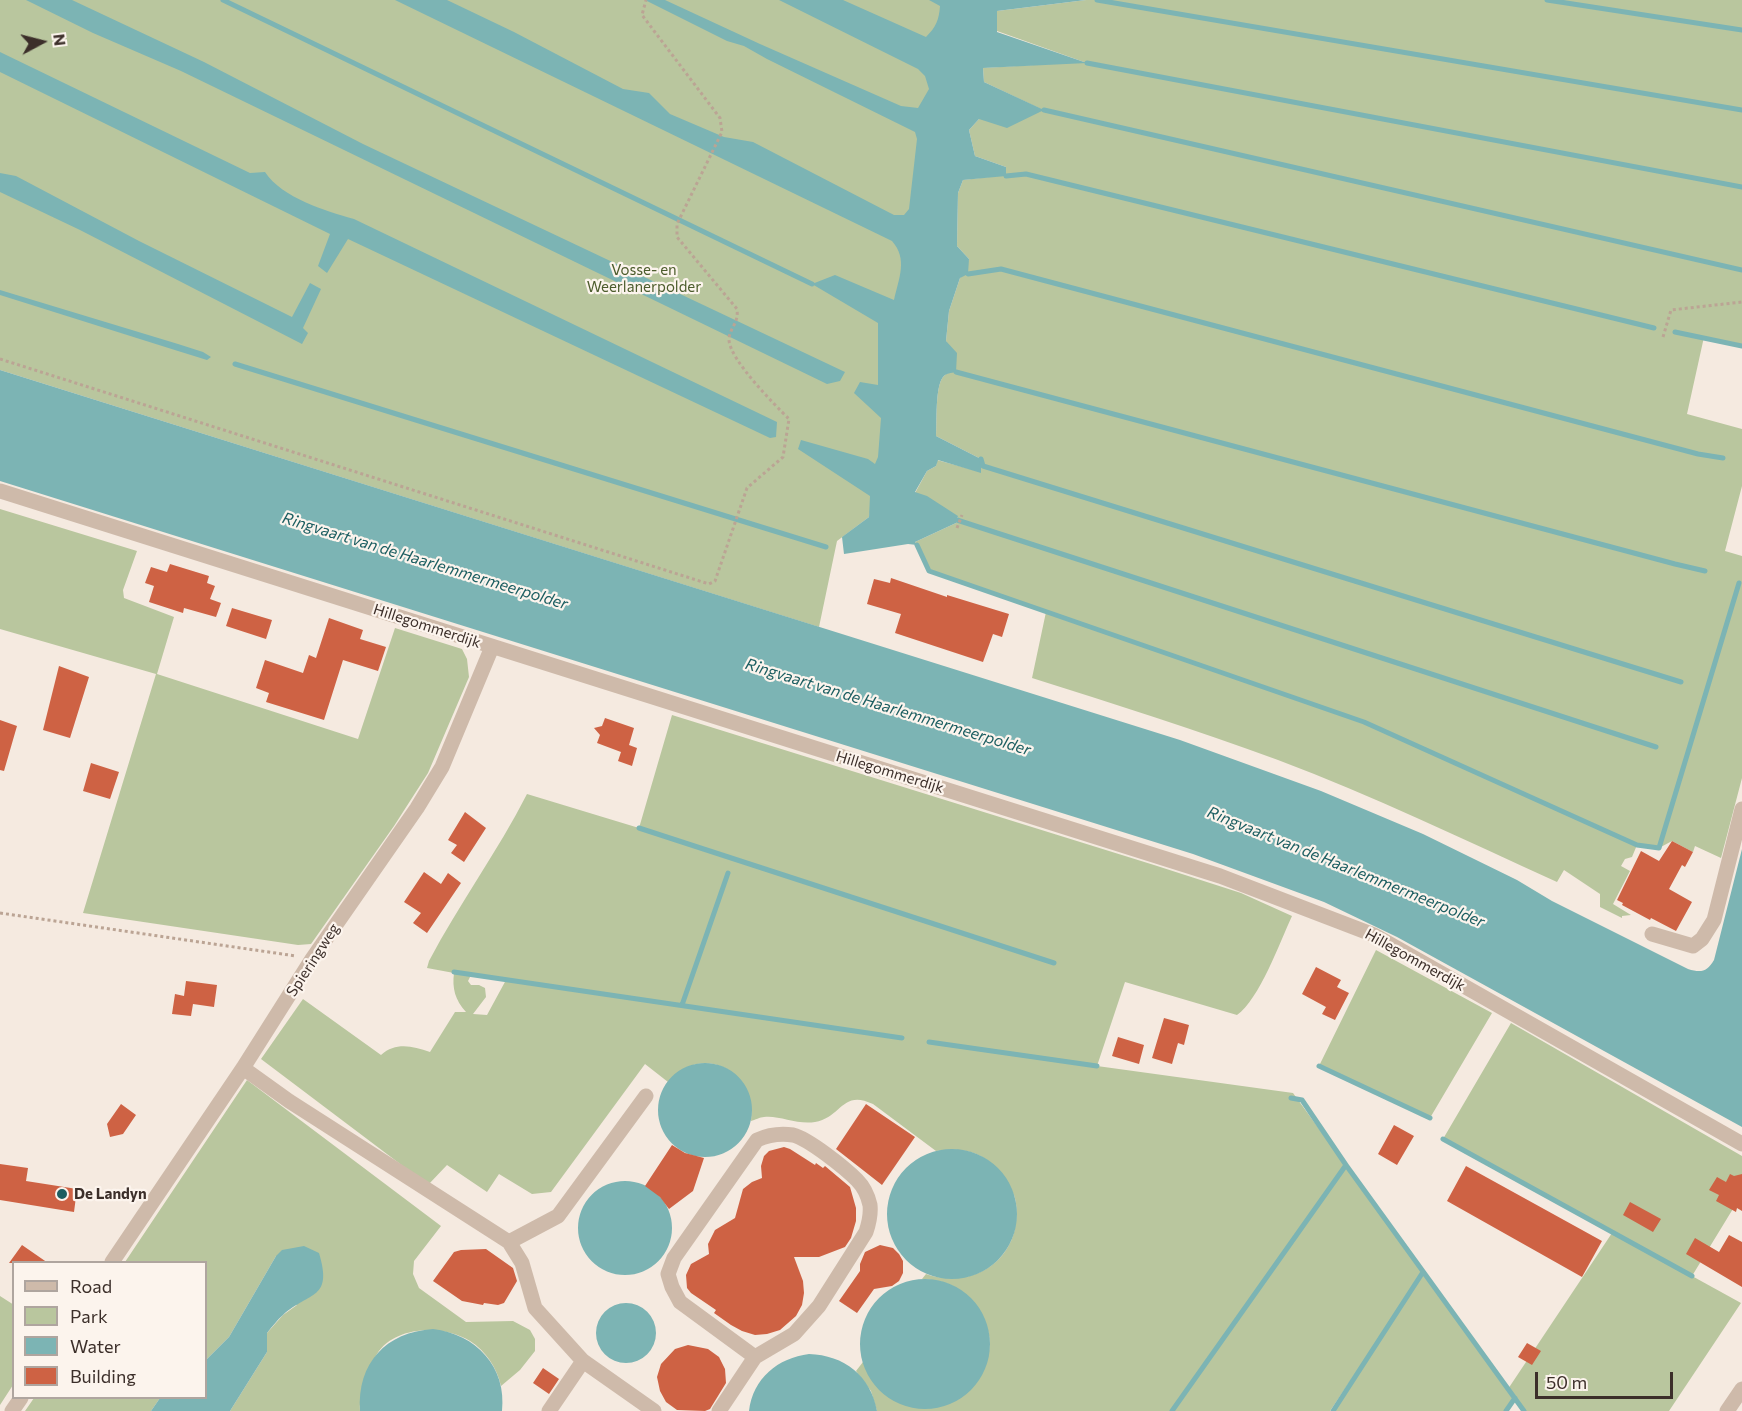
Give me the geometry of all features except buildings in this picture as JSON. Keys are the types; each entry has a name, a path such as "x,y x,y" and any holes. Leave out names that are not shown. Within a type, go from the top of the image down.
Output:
{"street":[{"name":"Hillegommerdijk","path":"0,491 1220,876 1374,935 1742,1144"},
{"name":"Spieringweg","path":"113,1261 243,1068 312,959 417,808 442,767 492,647"},
{"path":"1652,933 1677,943 1694,946 1702,939 1714,920 1742,809"},
{"path":"243,1068 290,1101 509,1242 522,1263 535,1308 583,1361 654,1411"},
{"path":"509,1242 558,1216 646,1096"},
{"path":"718,1411 755,1357 794,1334 819,1306 866,1232 870,1220 870,1205 865,1191 857,1180 811,1143 795,1136 781,1134 757,1140 674,1258 668,1274 680,1302 755,1357"},
{"path":"549,1411 583,1361"},
{"path":"1726,1411 1742,1389"}],"path":[{"path":"0,359 709,584 715,581 747,488 783,457 789,418 771,402 731,352 729,338 738,318 737,309 676,237 677,224 722,132 720,118 642,15 645,2"},
{"path":"1663,337 1671,310 1742,302"},
{"path":"957,528 962,515"},
{"name":"Spieringweg","path":"0,913 282,954"}],"green space":[{"name":"Vosse- en Weerlanerpolder","path":"0,0 974,0 869,517 837,541 819,627 0,370"},
{"path":"1086,0 1742,0 1742,345 1704,337 1687,414 1742,429 1742,486 1725,551 1742,556 1742,778 1721,858 1695,846 1693,852 1672,841 1659,848 1637,845 1632,857 1625,859 1621,866 1630,871 1613,904 1631,915 1622,916 1622,918 1600,907 1600,894 1564,870 1557,882 1384,803 1278,760 1032,678 1046,612 929,571 915,542 956,523 958,517 927,497 915,493 927,471 936,466 937,460 981,472 981,459 936,436 940,382 950,372 956,371 946,341 949,311 969,259 957,246 958,193 963,180 1006,175 1006,167 975,156 969,130 979,119 1043,110 984,82 983,68 1084,62 997,31 997,11"},
{"path":"0,509 137,551 123,590 124,598 174,617 157,674 358,739 395,628 462,649 467,659 469,677 428,773 394,826 311,944 298,945 83,913 156,674 0,629"},
{"path":"672,715 1241,893 1292,916 1261,984 1245,1008 1237,1015 1125,982 1097,1066 1293,1093 1508,1389 1612,1233 1443,1139 1511,1023 1742,1156 1742,1194 1692,1276 1741,1303 1669,1411 1524,1411 1515,1399 1506,1411 1333,1411 1391,1320 1330,1411 877,1411 871,1391 856,1371 863,1362 880,1377 902,1386 928,1388 952,1384 973,1375 986,1359 989,1338 974,1303 955,1287 940,1281 922,1279 926,1274 941,1278 971,1276 996,1262 1012,1238 1017,1216 1014,1195 998,1170 983,1158 966,1151 936,1151 873,1104 863,1100 848,1102 831,1115 815,1122 770,1117 761,1117 751,1121 751,1103 745,1088 736,1076 725,1068 711,1064 696,1064 682,1070 668,1082 645,1064 551,1192 532,1194 499,1174 487,1192 447,1165 428,1185 261,1059 303,999 381,1055 392,1048 404,1046 430,1052 455,1012 466,1012 455,994 454,973 427,968 429,961 527,794 639,828","holes":["471,975 506,980 487,1015 473,1014 486,997 485,988 471,985 468,981"]},
{"path":"1376,950 1492,1013 1430,1118 1319,1066"},
{"path":"247,1080 441,1226 414,1261 413,1274 419,1288 466,1322 513,1321 530,1330 535,1339 535,1351 520,1370 501,1386 490,1360 470,1341 447,1332 434,1330 407,1333 385,1344 377,1354 362,1393 360,1411 230,1411 267,1352 267,1333 283,1315 297,1305 276,1256 229,1337 207,1359 207,1261 126,1261"},
{"path":"0,1296 12,1304 12,1387 0,1405"},
{"path":"33,1399 159,1399 151,1411 25,1411"}],"water":[{"path":"26,0 72,0 204,62 363,144 845,372 840,381 827,384 181,71 93,33"},
{"path":"395,0 447,0 623,89 649,93 670,114 724,137 753,142 894,215 904,215 909,209 917,139 915,132 744,46 727,41 645,0 665,0 901,106 918,108 929,89 925,76 918,69 779,0 843,0 926,37 936,23 940,6 929,0 1086,0 997,11 997,32 1087,63 983,68 984,82 1044,110 1007,128 979,119 969,130 975,156 1006,167 1006,176 963,180 958,193 957,246 969,259 968,274 960,278 949,311 946,341 957,353 956,372 949,373 940,382 936,436 981,459 981,473 938,460 936,466 927,471 915,492 927,496 958,516 956,523 915,542 917,545 908,544 844,554 842,537 869,517 870,496 798,449 801,440 868,459 875,464 878,457 881,418 854,393 860,382 878,385 878,323 812,284 835,275 894,300 901,262 897,248 892,241"},
{"path":"0,52 250,173 265,172 282,189 305,202 354,219 777,422 776,437 770,438 348,239 327,273 318,266 330,234 0,72"},
{"path":"0,173 16,176 139,241 292,317 310,283 321,289 303,328 308,333 302,344 80,230 0,192"},
{"path":"0,290 178,344 211,357 207,360 0,295"},
{"name":"Ringvaart van de Haarlemmermeerpolder","path":"0,370 1180,740 1321,791 1423,834 1688,969 1703,970 1709,967 1714,960 1742,849 1742,1127 1397,937 1324,902 1193,854 0,481"},
{"path":"705,1063 723,1067 738,1077 748,1092 752,1110 748,1128 738,1143 723,1153 705,1157 687,1153 672,1143 662,1128 658,1110 662,1092 672,1077 687,1067"},
{"path":"952,1149 977,1154 998,1168 1012,1189 1017,1214 1012,1239 998,1260 977,1274 952,1279 927,1274 906,1260 892,1239 887,1214 892,1189 906,1168 927,1154"},
{"path":"625,1181 643,1185 658,1195 668,1210 672,1228 668,1246 658,1261 643,1271 625,1275 607,1271 592,1261 582,1246 578,1228 582,1210 592,1195 607,1185"},
{"path":"304,1246 319,1253 323,1268 321,1287 316,1293 283,1315 267,1333 267,1352 230,1411 151,1411 159,1399 207,1399 207,1359 229,1337 276,1256 282,1250"},
{"path":"925,1279 950,1284 971,1298 985,1319 990,1344 985,1369 971,1390 950,1404 925,1409 900,1404 879,1390 865,1369 860,1344 865,1319 879,1298 900,1284"},
{"path":"626,1303 643,1308 651,1316 656,1333 651,1350 643,1358 626,1363 609,1358 601,1350 596,1333 601,1316 609,1308"},
{"path":"433,1329 463,1338 486,1355 499,1380 502,1411 360,1411 360,1394 364,1378 369,1365 378,1353 401,1336"},
{"path":"809,1354 834,1358 854,1370 869,1387 877,1411 749,1411 756,1389 769,1372 787,1360"}],"waterway":[{"path":"223,0 812,284"},
{"path":"1097,0 1742,110"},
{"path":"1547,0 1742,30"},
{"path":"1087,63 1742,187"},
{"path":"1044,110 1742,270"},
{"path":"1006,176 1026,174 1654,328"},
{"path":"968,274 1001,269 1698,454 1723,458"},
{"path":"1675,332 1742,346"},
{"path":"235,364 826,547"},
{"path":"956,372 1705,571"},
{"path":"981,459 983,466 1681,682"},
{"path":"957,520 1656,747"},
{"path":"917,545 929,571 1364,722 1637,845 1659,848 1739,583"},
{"path":"639,828 1054,963"},
{"path":"682,1005 728,873"},
{"path":"454,972 902,1038"},
{"path":"929,1042 1097,1066"},
{"path":"1319,1066 1430,1118"},
{"path":"1172,1411 1346,1165 1302,1100 1291,1098"},
{"path":"1443,1139 1692,1276"},
{"path":"1346,1165 1524,1411"},
{"path":"1333,1411 1423,1272"},
{"path":"1506,1411 1515,1398"}],"place":[{"name":"De Landyn","path":"62,1194"}]}
